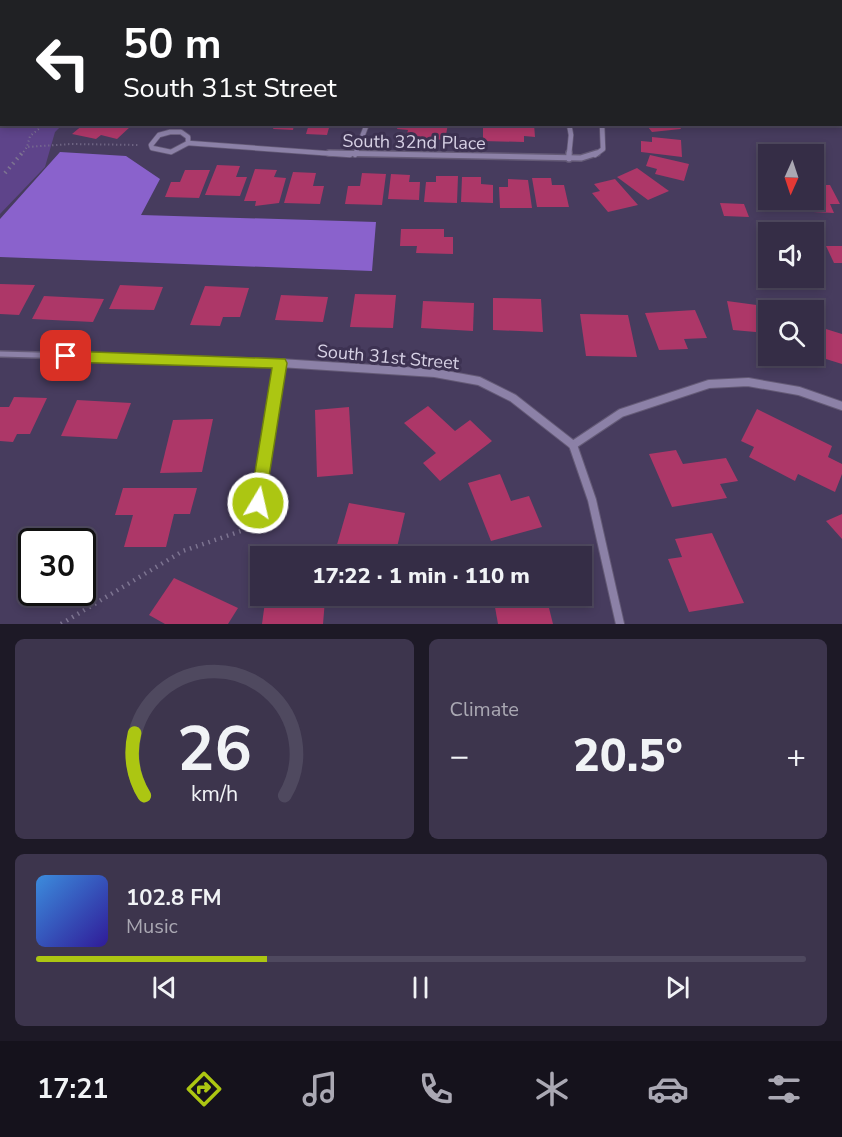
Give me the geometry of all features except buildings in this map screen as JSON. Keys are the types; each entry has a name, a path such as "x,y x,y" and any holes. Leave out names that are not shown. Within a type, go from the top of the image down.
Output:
{"street":[{"path":"355,155 366,126"},
{"path":"569,126 569,159"},
{"name":"South 32nd Place","path":"188,143 189,140 185,134 170,132 159,135 151,144 156,150 167,152 180,149 188,143 355,155 569,159 594,155 603,149 602,126"},
{"name":"South 31st Street","path":"0,354 280,363 435,373 479,381 513,398 573,446"},
{"path":"255,526 280,363"},
{"path":"621,624 592,500 573,446 621,413 709,384 748,382 799,392 842,406"}],"path":[{"path":"5,172 27,147 30,136 42,126"},
{"path":"27,147 71,144 151,144"},
{"path":"61,624 183,551 255,526"}],"shaded area":[{"path":"0,126 61,126 55,132 45,167 0,214"},
{"path":"60,152 126,156 160,179 141,215 376,222 372,271 0,257 0,219"}],"route":[{"path":"66,356 280,363 258,503"}]}
